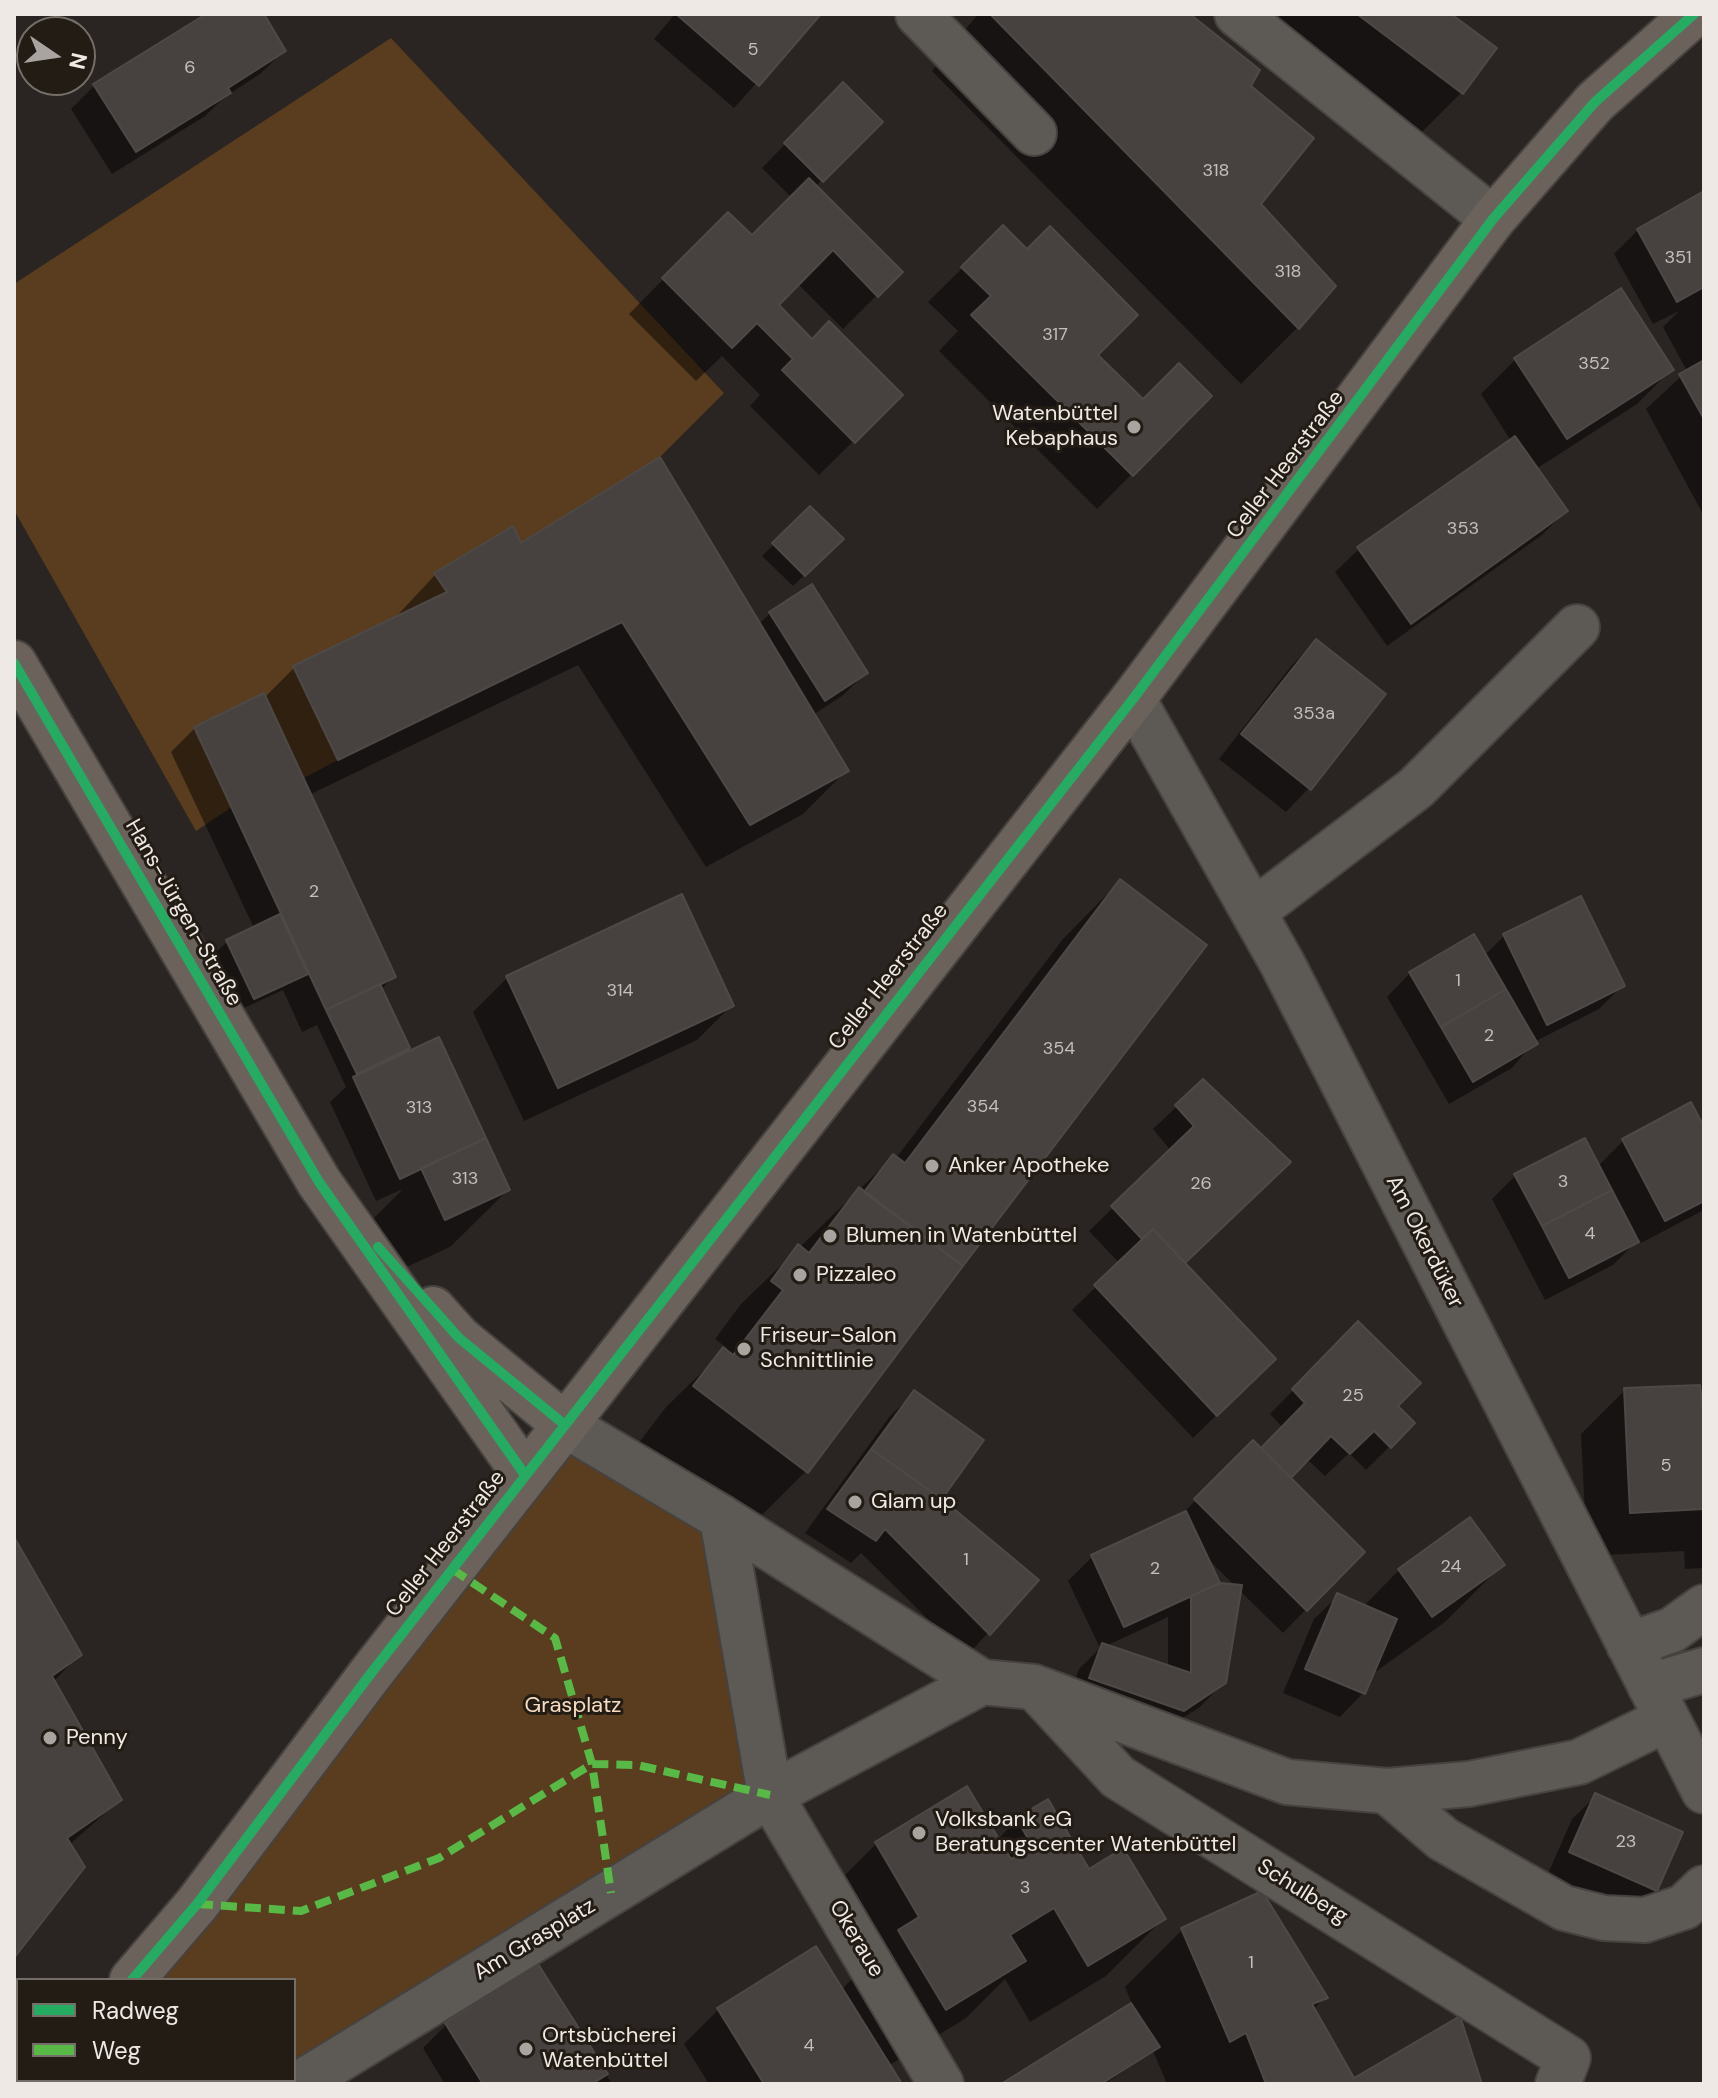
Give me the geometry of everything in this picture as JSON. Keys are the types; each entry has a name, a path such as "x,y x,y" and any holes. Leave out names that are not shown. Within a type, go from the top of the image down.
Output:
{"main road":[{"name":"Celler Heerstraße","path":"134,1978 197,1904 525,1475 1133,699 1493,219 1595,102 1694,14"},
{"name":"Hans-Jürgen-Straße","path":"14,663 319,1182 525,1475"},
{"name":"Hans-Jürgen-Straße","path":"319,1182 459,1338 565,1425"}],"street":[{"path":"918,14 1034,133"},
{"path":"1237,14 1493,219"},
{"path":"1253,912 1416,788 1577,627"},
{"name":"Am Okerdüker","path":"1133,699 1289,977 1704,1791"},
{"path":"565,1425 722,1518 982,1682 1034,1687 1287,1782 1387,1791 1469,1784 1579,1762 1704,1670"},
{"path":"722,1518 770,1795"},
{"path":"1629,1645 1672,1630 1704,1607"},
{"name":"Am Grasplatz","path":"299,2084 770,1795 982,1682"},
{"name":"Schulberg","path":"1034,1687 1118,1777 1568,2058 1558,2084"},
{"path":"1387,1791 1443,1839 1564,1908 1604,1918 1645,1920 1684,1907 1704,1888"},
{"name":"Okeraue","path":"770,1795 941,2084"}],"green space":[{"path":"391,38 724,393 660,457 521,543 513,527 447,592 293,666 338,760 304,778 264,693 194,726 232,807 196,831 14,510 14,284"},
{"name":"Grasplatz","path":"565,1425 722,1518 770,1795 299,2084 40,2084 296,2082 296,1978 134,1978"}],"building":[{"path":"206,14 264,14 286,51 228,88 231,93 136,152 96,89 96,82"},
{"path":"676,14 821,14 759,86"},
{"path":"990,14 1190,14 1260,70 1251,86 1314,138 1261,204 1336,286 1299,329"},
{"path":"1357,14 1451,14 1497,48 1463,94"},
{"path":"843,82 883,122 823,182 784,143"},
{"path":"809,178 903,272 878,297 833,250 779,305 812,339 829,321 903,395 855,443 782,370 793,359 757,323 732,348 662,278 728,212 752,235"},
{"path":"1704,191 1704,287 1677,302 1637,229"},
{"path":"1003,225 1027,249 1050,226 1138,315 1098,355 1143,399 1179,363 1212,396 1133,476 971,315 991,296 961,267"},
{"path":"1621,288 1674,370 1567,439 1514,358"},
{"path":"1704,360 1704,419 1679,374"},
{"path":"1515,436 1568,511 1411,624 1357,547"},
{"path":"660,457 849,771 750,825 622,622 338,760 293,666 447,592 434,573 513,526 521,543"},
{"path":"810,506 844,539 805,576 772,543"},
{"path":"812,584 868,673 825,701 769,612"},
{"path":"1316,639 1386,694 1311,790 1241,734"},
{"path":"264,693 396,977 326,1010 194,727"},
{"path":"1120,879 1207,945 963,1266 864,1192 893,1154 905,1163"},
{"path":"682,894 734,1006 558,1088 506,976"},
{"path":"1581,896 1625,986 1547,1025 1503,934"},
{"path":"280,914 308,974 254,999 226,940"},
{"path":"1474,934 1506,989 1441,1027 1409,972"},
{"path":"380,984 410,1048 357,1074 326,1010"},
{"path":"1506,989 1538,1044 1473,1082 1441,1027"},
{"path":"439,1037 486,1138 400,1179 353,1077"},
{"path":"1203,1079 1291,1162 1185,1263 1153,1229 1142,1239 1111,1206 1194,1126 1175,1105"},
{"path":"1691,1102 1704,1127 1704,1201 1665,1221 1622,1139"},
{"path":"486,1138 510,1190 445,1220 421,1168"},
{"path":"1585,1138 1612,1190 1542,1226 1514,1174"},
{"path":"859,1187 963,1266 808,1473 693,1386 723,1347 733,1355 783,1290 771,1281 798,1244 809,1253"},
{"path":"1612,1190 1639,1242 1569,1278 1542,1226"},
{"path":"1153,1229 1276,1359 1217,1416 1094,1285"},
{"path":"1358,1321 1421,1383 1398,1406 1415,1423 1391,1448 1374,1431 1350,1454 1331,1436 1291,1478 1261,1448 1305,1403 1292,1389"},
{"path":"1700,1385 1704,1423 1704,1509 1630,1513 1624,1388"},
{"path":"914,1390 984,1440 942,1499 871,1449"},
{"path":"1253,1440 1365,1552 1307,1611 1194,1499"},
{"path":"871,1449 942,1499 1039,1580 990,1635 885,1529 876,1541 827,1509"},
{"path":"1186,1511 1220,1583 1124,1627 1091,1555"},
{"path":"1470,1517 1505,1565 1432,1617 1398,1569"},
{"name":"Penny","path":"14,1537 82,1655 52,1676 122,1800 67,1838 85,1867 14,1958"},
{"path":"1220,1583 1242,1585 1226,1683 1184,1711 1089,1678 1102,1643 1191,1673 1191,1596"},
{"path":"1337,1593 1397,1619 1365,1694 1305,1669"},
{"path":"967,1786 1011,1859 1033,1847 1016,1818 1048,1799 1089,1869 1123,1848 1166,1919 1088,1966 1054,1908 1010,1935 1026,1961 946,2010 898,1930 919,1917 875,1842"},
{"path":"1595,1793 1683,1832 1657,1891 1569,1852"},
{"path":"1262,1891 1328,1998 1312,2004 1354,2078 1460,2016 1482,2084 1266,2084 1246,2033 1230,2042 1181,1928"},
{"path":"816,1946 902,2084 764,2084 717,2008"},
{"name":"Ortsbücherei Watenbüttel","path":"538,1964 608,2074 592,2084 483,2084 445,2023"},
{"path":"1131,2003 1160,2047 1101,2084 1001,2084"}],"marked path":[{"path":"452,1569 555,1638 592,1764 611,1893"},
{"path":"197,1904 301,1911 439,1858 592,1764 637,1765 770,1795"}],"cycle path":[{"path":"134,1978 197,1904 372,1672 1133,699 1493,219 1595,102 1694,14"},
{"path":"14,663 319,1182 525,1475"},
{"path":"378,1247 459,1338 565,1425"}],"place":[{"name":"Watenbüttel Kebaphaus","path":"1134,427"},
{"name":"Anker Apotheke","path":"932,1166"},
{"name":"Blumen in Watenbüttel","path":"830,1236"},
{"name":"Pizzaleo","path":"800,1275"},
{"name":"Friseur-Salon Schnittlinie","path":"744,1349"},
{"name":"Glam up","path":"855,1502"},
{"name":"Penny","path":"50,1738"},
{"name":"Volksbank eG Beratungscenter Watenbüttel","path":"919,1833"},
{"name":"Ortsbücherei Watenbüttel","path":"526,2049"}]}
